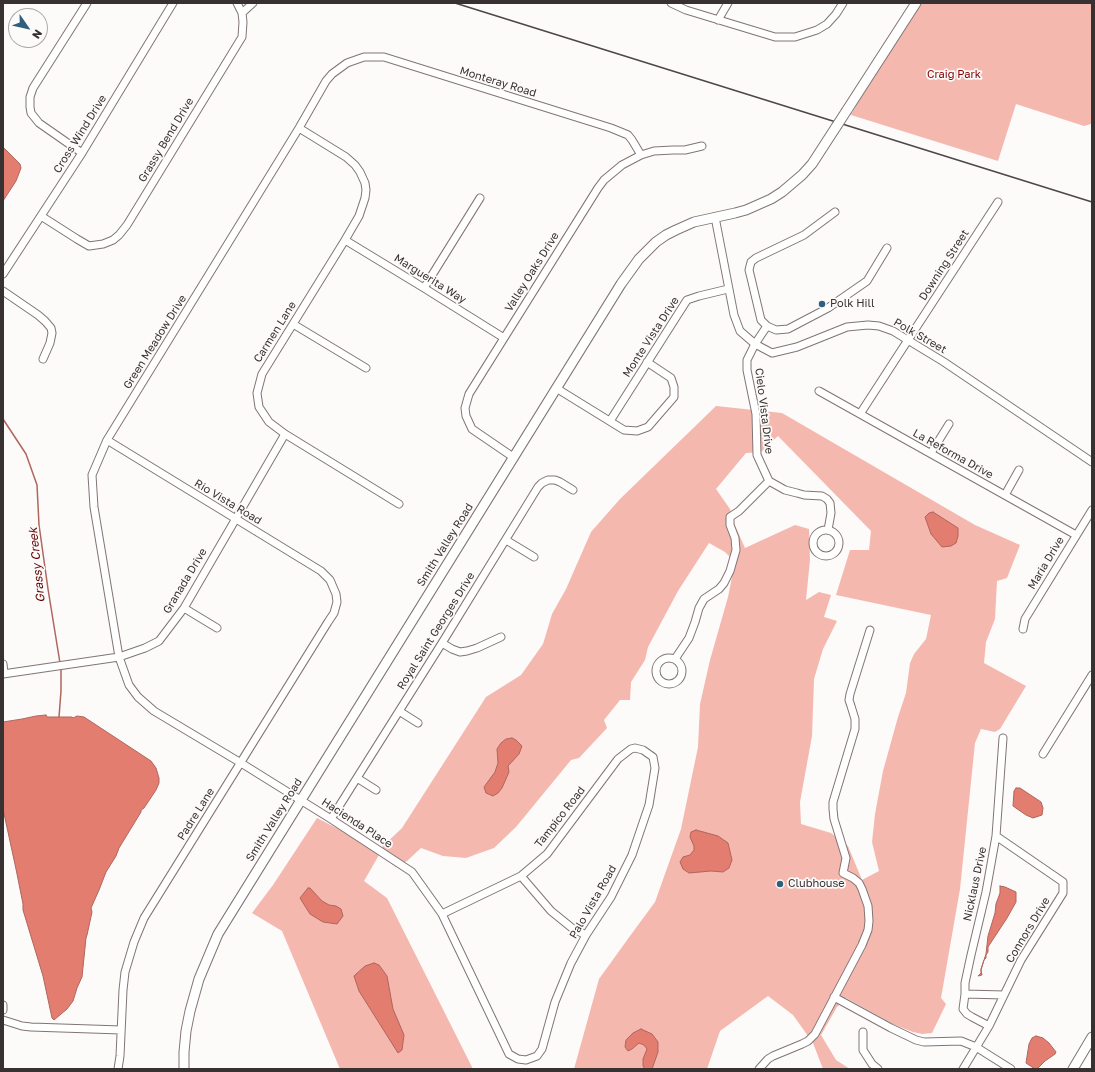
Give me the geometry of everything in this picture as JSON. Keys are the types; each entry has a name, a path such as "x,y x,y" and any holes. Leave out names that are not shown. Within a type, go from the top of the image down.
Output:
{"main road":[{"name":"Smith Valley Road","path":"184,1069 185,1038 190,1011 199,978 210,950 227,919 621,284 639,259 656,242 676,230 690,224 746,210 770,199 782,192 802,175 812,164 836,128 916,3"},
{"path":"1073,1069 1091,1040"}],"street":[{"path":"82,153 39,123 32,114 30,97 33,88 87,3"},
{"name":"Cross Wind Drive","path":"3,274 82,153 173,3"},
{"path":"237,3 242,13 253,3"},
{"path":"671,3 686,10 775,37 795,37 817,30 827,24 843,3"},
{"path":"718,20 728,3"},
{"name":"Grassy Bend Drive","path":"41,216 77,240 90,246 103,244 113,240 119,235 127,225 242,37 242,13"},
{"name":"Monteray Road","path":"340,68 355,59 364,57 384,58 398,62 620,131 628,135 641,155"},
{"name":"Green Meadow Drive","path":"119,657 94,507 92,475 107,440 299,128 326,81 340,68"},
{"name":"Carmen Lane","path":"299,128 346,157 360,172 365,183 365,198 362,208 344,240 262,374 257,393 259,407 269,422 285,434 399,504"},
{"name":"Valley Oaks Drive","path":"513,457 472,429 466,416 465,408 469,394 604,180 622,165 641,155 654,151 685,150 702,146"},
{"path":"424,288 480,198"},
{"name":"Downing Street","path":"860,414 998,202"},
{"path":"835,212 804,235 756,258 751,262 749,270 761,320 767,326 776,330 788,329 828,308 867,281 888,248"},
{"name":"Polk Street","path":"715,217 734,315 740,332 755,344 772,353 796,347 847,327 868,325 878,326 893,331 944,362 1091,459"},
{"name":"Marguerita Way","path":"344,240 504,338"},
{"name":"Monte Vista Drive","path":"610,421 687,300 728,289"},
{"path":"3,291 38,315 51,328 50,343 43,359"},
{"path":"293,324 366,368"},
{"name":"Cielo Vista Drive","path":"767,326 755,344 747,360 747,370 756,414 757,455 769,481"},
{"path":"556,388 624,430 637,431 648,427 674,397 674,387 670,378 647,362"},
{"name":"La Reforma Drive","path":"819,391 1076,535"},
{"path":"930,453 949,424"},
{"name":"Granada Drive","path":"4,674 56,665 119,657 146,648 159,641 184,608 285,434"},
{"name":"Rio Vista Road","path":"107,440 321,571 333,587"},
{"path":"1005,495 1019,470"},
{"name":"Royal Saint Georges Drive","path":"331,819 538,488 542,483 548,480 554,480 573,490"},
{"path":"675,659 689,638 698,608 704,599 719,589 730,571 736,550 735,538 730,526 730,517 739,511 769,481 790,491 804,495 822,496 827,499 830,503 831,513 828,530"},
{"name":"Maria Drive","path":"1023,629 1024,619 1092,510"},
{"path":"506,540 534,557"},
{"name":"Padre Lane","path":"118,1069 120,1056 122,990 125,972 138,930 150,908 334,613 337,602 333,587"},
{"path":"184,608 217,628"},
{"path":"759,1069 768,1059 808,1041 815,1034 862,946 868,930 868,906 862,889 853,878 843,873 846,858 834,819 833,802 856,729 855,719 849,700 870,630"},
{"path":"442,643 460,652 477,648 501,637"},
{"name":"Hacienda Place","path":"119,657 129,685 154,711 301,800 412,872 442,914 509,1054 518,1059 526,1060"},
{"path":"3,664 4,674"},
{"path":"1043,754 1089,687 1092,675"},
{"path":"399,711 418,723"},
{"name":"Nicklaus Drive","path":"988,1026 967,1014 963,1009 965,983 969,962 986,892 996,836 1003,738"},
{"name":"Tampico Road","path":"442,914 521,876 547,854 618,759 631,749 635,748 643,750"},
{"name":"Palo Vista Road","path":"526,1060 537,1056 542,1049 555,1002 568,970 586,935 611,897 632,855 649,805 655,768 653,757 643,750"},
{"path":"357,778 376,790"},
{"name":"Connors Drive","path":"963,1069 988,1026 1021,960 1063,893 1063,882 996,836"},
{"path":"521,876 551,911 572,928 586,935"},
{"path":"965,994 1006,992"},
{"path":"834,997 916,1040 924,1042 961,1042 976,1047 1011,1069"},
{"path":"3,1005 3,1010"},
{"path":"3,1020 18,1025 31,1027 121,1030"},
{"path":"863,1032 864,1050 872,1064 878,1069"}],"green space":[{"name":"Craig Park","path":"919,3 1092,3 1091,124 1084,126 1016,104 998,161 851,115 883,58"},
{"path":"716,406 782,413 975,525 1020,545 1007,578 997,581 995,619 986,642 984,663 1026,686 1000,729 995,732 981,729 975,743 960,889 941,998 946,1004 932,1033 922,1034 895,1025 846,998 837,1007 821,1035 836,1060 850,1069 823,1069 813,1043 793,1015 768,996 720,1031 707,1069 574,1069 599,979 655,902 681,829 698,747 700,704 710,660 728,597 735,562 725,552 709,543 678,591 648,647 645,660 631,682 630,700 620,700 604,720 607,728 579,758 571,760 516,827 494,848 466,858 443,856 421,848 407,861 396,867 379,855 364,881 387,898 473,1069 340,1069 282,931 252,913 273,885 317,818 379,850 402,828 486,697 521,675 543,644 552,614 566,589 591,532 620,499","holes":["778,436 871,531 869,550 850,550 836,595 931,615 926,639 914,654 910,663 906,693 883,771 875,814 872,842 879,871 862,880 848,846 831,833 801,824 800,802 812,736 814,679 823,649 837,621 824,617 831,595 819,592 806,600 810,560 809,529 795,525 745,548 734,523 730,509 716,489 746,453 761,452"]}],"shaded area":[{"path":"3,147 20,164 21,168 16,181 3,201"},
{"path":"933,512 958,528 956,543 951,546 942,547 931,534 925,517 929,513"},
{"path":"46,715 47,717 84,717 151,761 156,768 159,778 159,783 156,790 141,810 106,872 91,908 92,912 86,938 82,977 73,1001 67,1009 54,1020 52,1018 43,976 23,910 3,809 3,722"},
{"path":"512,738 522,746 519,754 508,766 509,772 502,788 493,796 486,793 484,787 495,772 498,763 497,749 506,739"},
{"path":"1016,788 1020,788 1041,802 1043,808 1042,815 1033,818 1013,806 1014,791"},
{"path":"696,830 718,836 728,843 732,860 729,868 723,872 711,871 689,873 683,869 680,862 683,857 690,855 694,850 690,837 691,832"},
{"path":"1000,886 1005,887 1016,892 1016,902 988,947 988,952 984,960 988,936 1000,893"},
{"path":"308,888 310,888 322,901 341,909 343,916 337,924 323,922 310,914 300,898"},
{"path":"374,963 379,965 387,976 393,1009 404,1035 402,1050 398,1053 359,991 354,976 365,966"},
{"path":"641,1029 652,1034 658,1042 658,1052 652,1069 645,1069 643,1066 643,1059 647,1049 644,1045 639,1043 628,1051 625,1047 626,1040 633,1033"},
{"path":"1036,1036 1043,1038 1056,1052 1035,1069 1026,1063 1029,1044 1032,1038"}],"waterway":[{"name":"Grassy Creek","path":"3,419 26,454 37,485 39,525 60,663"},
{"name":"Grassy Creek","path":"59,717 61,667"}],"railway":[{"path":"455,3 1092,202"}],"place":[{"name":"Polk Hill","path":"822,304"},
{"name":"Clubhouse","path":"780,884"}]}
